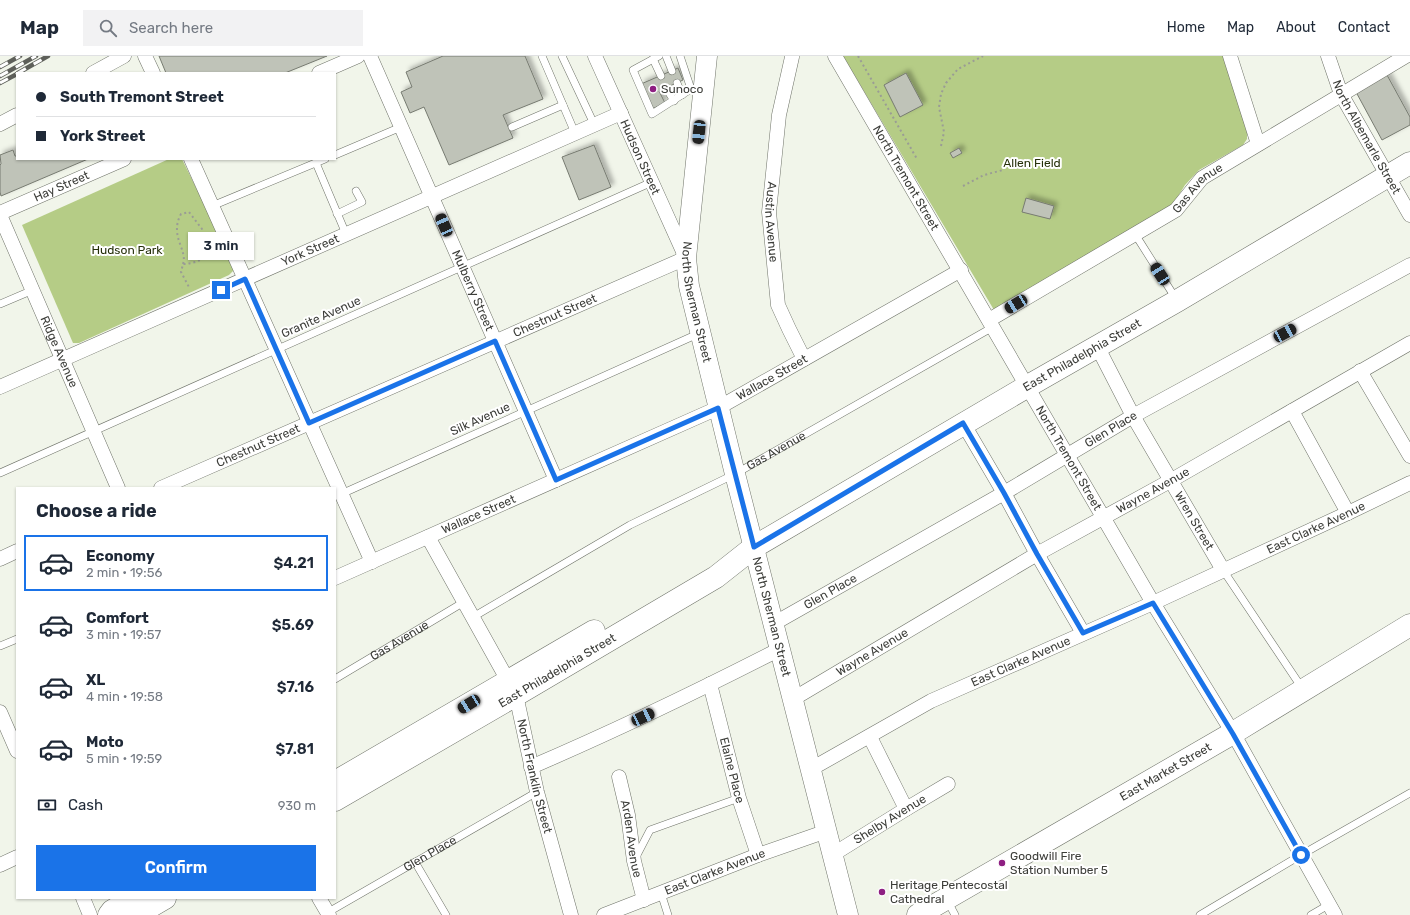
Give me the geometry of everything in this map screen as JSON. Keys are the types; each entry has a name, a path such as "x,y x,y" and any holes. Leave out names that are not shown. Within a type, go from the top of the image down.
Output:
{"main road":[{"name":"North Sherman Street","path":"707,56 698,85 686,258 689,286 718,408 848,915"},
{"name":"East Philadelphia Street","path":"336,799 710,564 754,547 963,423 1177,301 1410,163"},
{"name":"East Market Street","path":"918,915 951,907 1410,624"},
{"name":"East Philadelphia Street","path":"336,781 513,688"},
{"path":"109,915 112,911 132,899"},
{"path":"136,915 164,899"}],"street":[{"path":"95,72 124,56"},
{"path":"145,56 153,72"},
{"path":"321,72 358,56"},
{"name":"Mulberry Street","path":"370,56 556,480"},
{"name":"Hudson Street","path":"595,56 686,258"},
{"name":"North Tremont Street","path":"835,56 1153,603 1233,734 1332,909"},
{"path":"1230,56 1258,144"},
{"name":"North Albemarle Street","path":"1328,56 1341,94 1410,215"},
{"name":"Gas Avenue","path":"991,324 1176,210 1202,178 1406,56"},
{"name":"Austin Avenue","path":"792,57 779,116 769,212 778,305 804,359"},
{"name":"York Street","path":"0,387 621,113"},
{"path":"0,124 16,116"},
{"name":"Hay Street","path":"0,214 122,160"},
{"path":"191,160 277,349 335,487"},
{"name":"Ridge Avenue","path":"0,214 118,487"},
{"name":"Chestnut Street","path":"163,487 686,258"},
{"name":"Glen Place","path":"773,624 1004,493 1133,416 1410,265"},
{"name":"Wallace Street","path":"336,578 718,408 960,270"},
{"name":"Wayne Avenue","path":"792,699 1037,554 1170,481 1360,370 1410,343"},
{"name":"Wren Street","path":"1097,346 1133,416 1223,570"},
{"path":"1360,370 1410,456"},
{"path":"1292,411 1348,513"},
{"path":"963,423 1083,633"},
{"name":"East Clarke Avenue","path":"811,769 932,701 1153,603 1410,483"},
{"path":"338,495 372,562"},
{"name":"North Franklin Street","path":"428,537 513,688 537,792 571,915"},
{"path":"0,559 16,551"},
{"path":"531,767 603,736 780,649"},
{"name":"Elaine Place","path":"710,684 740,798 758,855"},
{"path":"6,721 16,747"},
{"path":"870,737 906,809"},
{"name":"Arden Avenue","path":"619,777 628,815 634,860 644,900"},
{"name":"Shelby Avenue","path":"832,855 948,784"},
{"name":"East Clarke Avenue","path":"604,915 758,855 827,832"},
{"path":"0,865 16,857"},
{"path":"83,899 90,915"},
{"path":"320,899 327,914"}],"lane":[{"path":"542,56 575,133"},
{"path":"562,56 594,124"},
{"path":"666,56 672,71"},
{"path":"661,76 656,57 633,70 652,114 698,85 680,56"},
{"path":"677,83 682,95"},
{"path":"666,88 674,101"},
{"path":"512,127 563,105"},
{"path":"336,155 401,127"},
{"path":"212,206 323,160"},
{"path":"316,163 346,234"},
{"name":"Granite Avenue","path":"0,473 652,182"},
{"path":"337,214 362,202 356,191"},
{"path":"1135,234 1177,301"},
{"path":"0,304 33,290"},
{"name":"Gas Avenue","path":"473,617 630,525 735,474 991,324"},
{"name":"Silk Avenue","path":"338,495 700,333"},
{"path":"1223,570 1303,690"},
{"name":"Gas Avenue","path":"336,678 464,602"},
{"path":"0,646 16,639"},
{"name":"Glen Place","path":"327,914 537,792"},
{"path":"1200,915 1410,793"},
{"path":"634,860 650,830 740,798"},
{"path":"415,862 446,915"},
{"path":"661,893 668,915"},
{"path":"1311,915 1332,909"}],"path":[{"path":"858,56 917,159"},
{"path":"941,146 944,132 939,107 940,94 946,83 958,69 984,56"},
{"path":"963,186 984,175 1003,170 1009,162"},
{"path":"183,264 196,262 210,255 202,229 189,212 181,214 176,231 184,262 183,264 181,272 196,300"}],"green space":[{"name":"Allen Field","path":"843,56 1224,56 1247,127 1247,139 1243,145 1199,170 1185,185 1172,206 994,310"},
{"name":"Hudson Park","path":"167,160 182,160 229,255 234,270 229,275 79,343 73,343 22,225"}],"building":[{"path":"159,56 327,56 287,72 166,72"},
{"path":"443,56 525,56 543,99 503,115 513,138 449,165 424,107 410,113 401,92 412,87 406,72"},
{"name":"Sunoco","path":"678,68 683,80 659,91 665,103 652,109 641,84"},
{"path":"906,73 923,105 900,117 884,85"},
{"path":"1387,75 1410,117 1410,125 1382,140 1356,92"},
{"path":"594,145 611,187 579,200 562,157"},
{"path":"959,148 962,153 953,158 950,153"},
{"path":"13,150 16,160 86,160 1,196 0,155"},
{"path":"1026,198 1054,206 1050,219 1022,212"}],"railway":[{"path":"0,67 20,56"},
{"path":"0,76 36,56"},
{"path":"20,72 48,56"},
{"path":"0,83 16,75"}],"place":[{"name":"Sunoco","path":"653,89"},
{"name":"Goodwill Fire Station Number 5","path":"1002,863"},
{"name":"Heritage Pentecostal Cathedral","path":"882,892"}],"route":[{"path":"221,290 245,279 309,423 495,341 556,480 718,408 754,547 963,423 1083,633 1153,603 1233,734 1301,855"}]}
